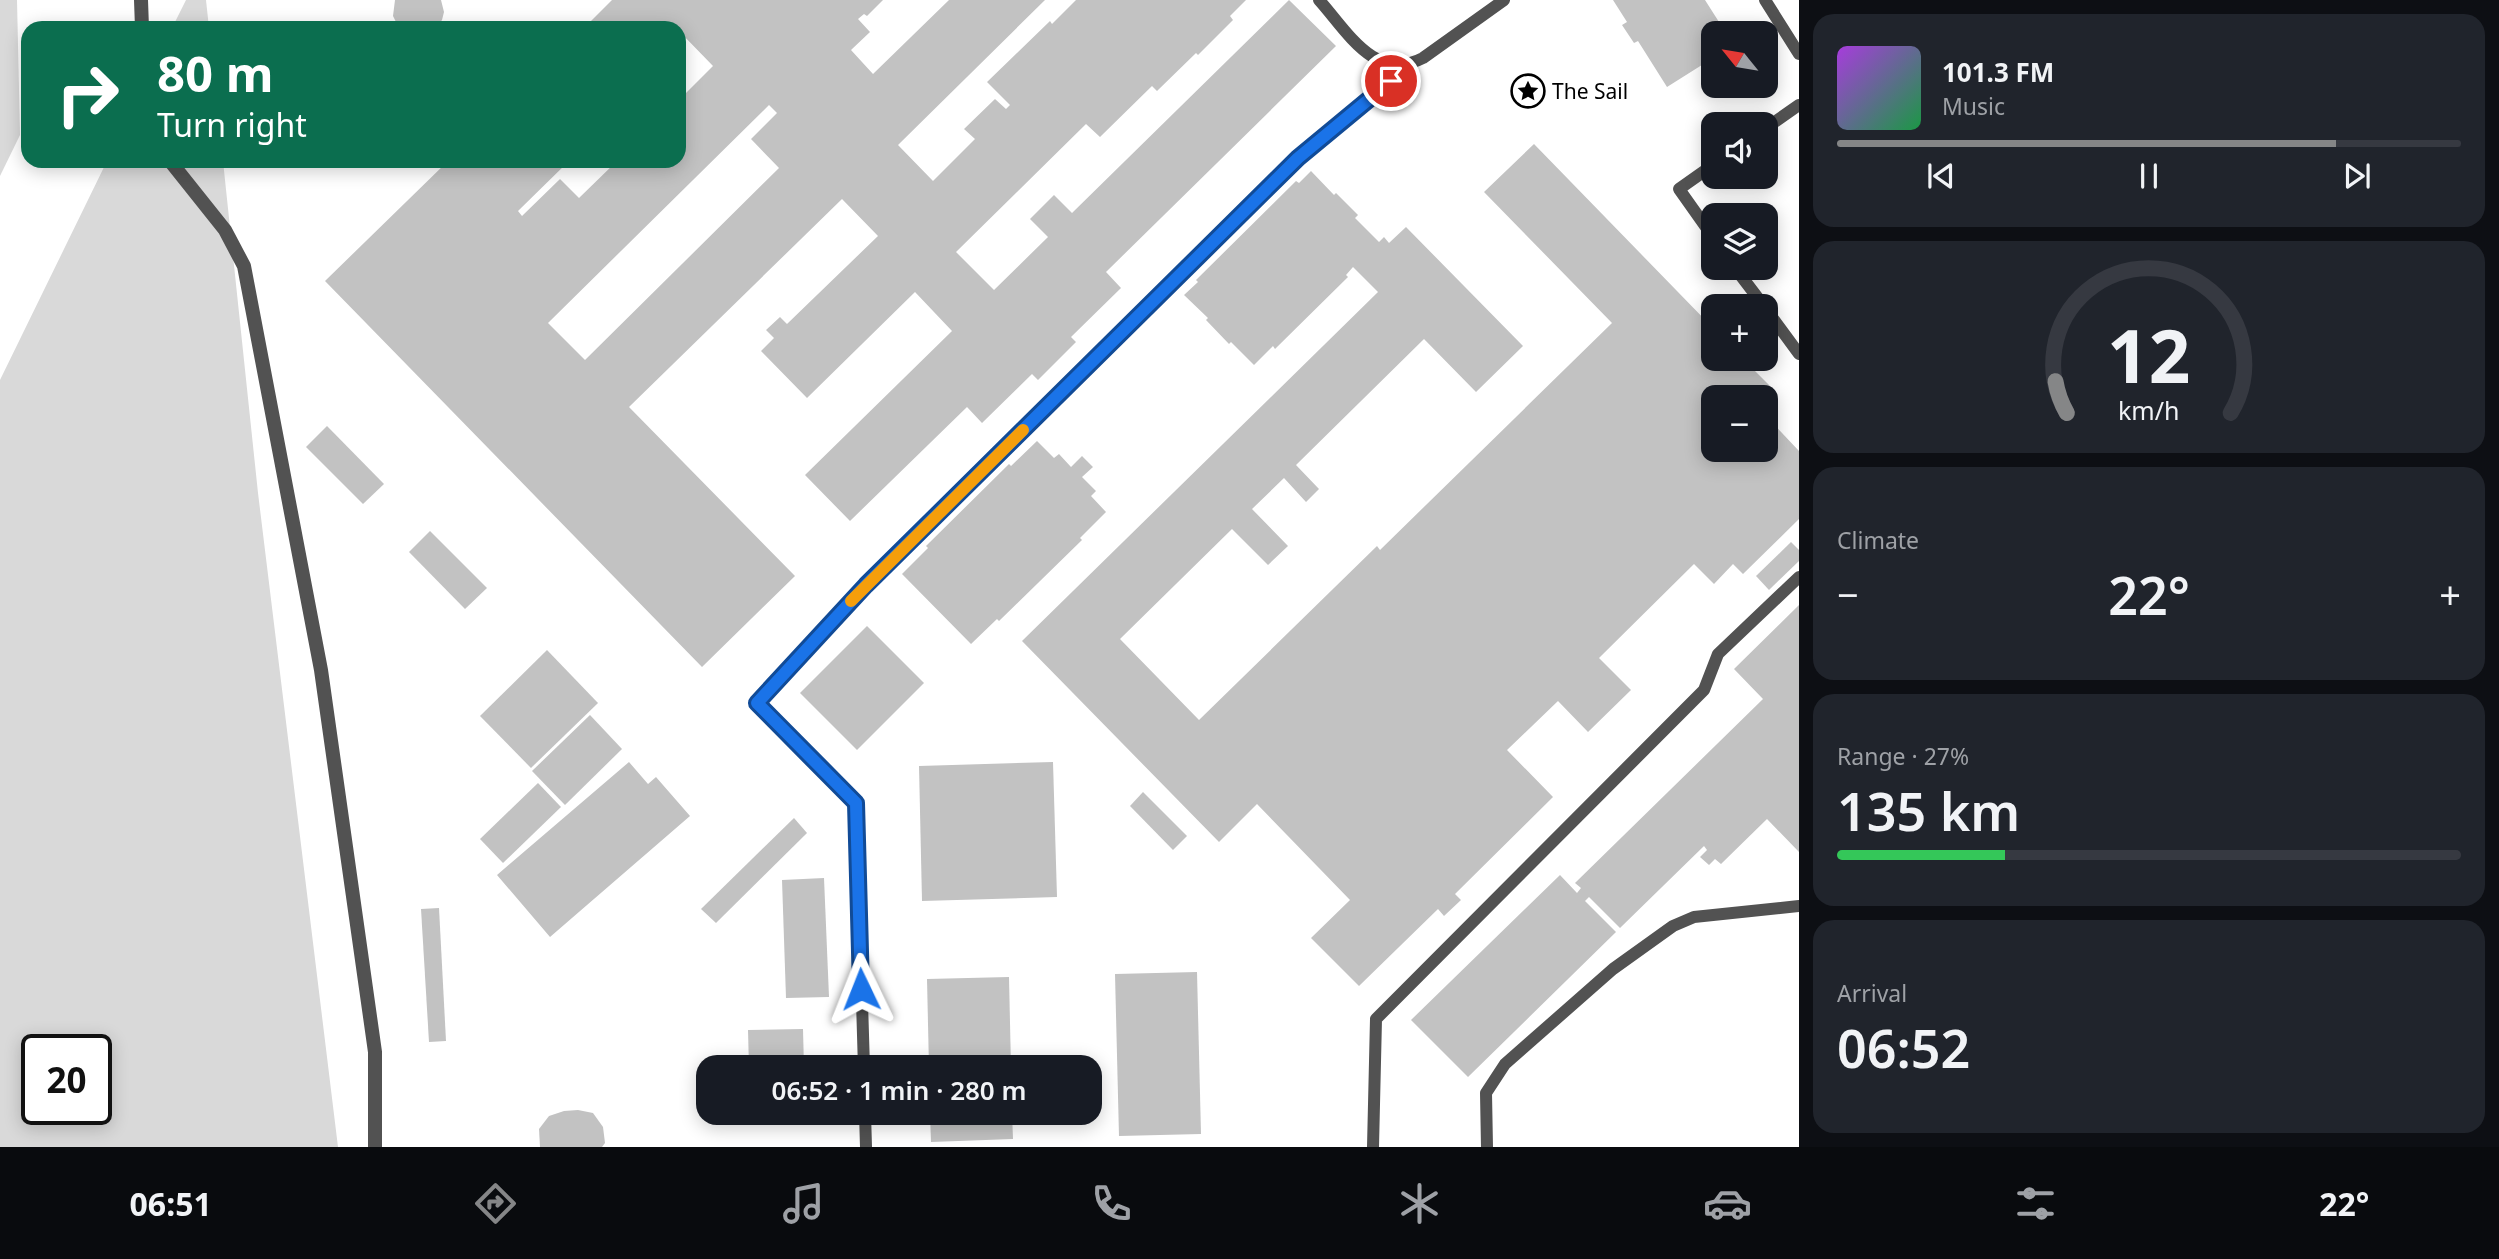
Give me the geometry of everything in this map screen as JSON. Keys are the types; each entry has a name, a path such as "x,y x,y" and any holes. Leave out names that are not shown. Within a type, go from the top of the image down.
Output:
{"street":[{"path":"141,0 142,21"},
{"path":"176,168 225,230 244,266 321,670 375,1052 375,1147"}],"lane":[{"path":"1319,0 1368,55 1387,65 1411,65"},
{"path":"864,1055 856,803 757,703 866,585 1298,158 1411,65 1504,0"},
{"path":"1765,0 1799,54"},
{"path":"1778,120 1799,105"},
{"path":"1701,173 1679,189 1701,220"},
{"path":"1778,326 1799,354"},
{"path":"1373,1147 1376,1019 1704,690 1718,654 1799,577"},
{"path":"1487,1147 1486,1093 1505,1064 1612,969 1673,926 1694,917 1799,906"},
{"path":"865,1125 866,1147"}],"shaded area":[{"path":"0,0 17,0 20,135 0,176"},
{"path":"186,0 206,0 208,21 176,21"},
{"path":"104,168 224,168 258,493 338,1147 0,1147 0,380"}],"building":[{"path":"395,0 441,0 444,12 441,21 396,21 393,16"},
{"path":"612,0 883,0 867,16 864,14 858,19 870,32 851,50 873,74 949,0 1045,0 898,145 933,181 975,139 964,129 995,99 1006,109 1010,105 987,82 1050,21 1052,24 1076,0 1246,0 1230,16 1233,20 1198,55 1196,53 1157,91 1152,86 1100,137 1086,124 956,252 994,290 1048,237 1030,219 1054,195 1072,213 1289,0 1336,46 1106,272 1121,288 1071,337 1076,342 1038,380 1032,374 982,423 967,407 850,521 805,475 952,331 915,292 807,398 761,351 774,338 766,330 780,317 787,324 878,236 842,199 629,407 795,576 702,667 325,281 441,168 562,168 518,211 522,216 560,179 579,198 610,168 686,168 686,93 713,66 686,38 686,21 591,21","holes":["769,105 777,113 751,139 779,168 585,360 548,323"]},
{"path":"1613,0 1705,0 1718,21 1701,21 1701,66 1667,87 1638,41 1634,43 1622,25 1627,22"},
{"path":"1534,144 1701,316 1701,371 1755,371 1769,385 1701,385 1701,462 1778,462 1778,429 1799,451 1799,519 1743,574 1733,564 1714,584 1694,564 1599,658 1631,690 1588,732 1558,701 1507,750 1553,797 1455,894 1461,900 1444,916 1438,909 1359,986 1311,938 1350,900 1257,804 1219,842 1022,641 1378,292 1353,267 1346,275 1348,277 1275,349 1273,346 1254,365 1231,342 1229,344 1206,320 1208,318 1184,295 1296,181 1299,183 1311,171 1358,215 1355,218 1379,242 1384,237 1389,243 1406,227 1523,346 1476,392 1424,339 1296,465 1319,489 1306,502 1284,478 1252,509 1288,546 1268,565 1232,529 1120,639 1199,720 1377,546 1380,550 1612,323 1484,192"},
{"path":"327,426 384,484 363,504 306,447"},
{"path":"1037,441 1054,458 1059,454 1071,467 1082,456 1093,467 1082,477 1096,491 1091,496 1106,512 1080,538 1082,540 999,621 997,619 971,644 902,574 928,548 926,546 1009,464 1011,466"},
{"path":"430,531 487,588 465,609 409,552"},
{"path":"1791,542 1799,550 1799,561 1769,590 1756,576"},
{"path":"1799,605 1799,852 1767,819 1721,864 1715,859 1709,865 1700,857 1707,850 1704,846 1620,928 1589,897 1585,901 1616,932 1468,1077 1411,1020 1560,875 1577,893 1581,888 1575,883 1763,699 1734,669"},
{"path":"867,626 924,683 857,750 800,693"},
{"path":"547,650 598,703 531,768 480,716"},
{"path":"590,715 622,749 565,805 532,771"},
{"path":"629,762 648,784 656,777 690,816 550,937 497,875"},
{"path":"1053,762 1057,897 922,901 919,766"},
{"path":"538,783 561,807 503,863 480,839"},
{"path":"1143,792 1187,836 1173,850 1130,806"},
{"path":"794,818 807,833 716,923 701,909"},
{"path":"824,878 829,997 786,998 782,880"},
{"path":"439,908 446,1041 429,1042 421,909"},
{"path":"1197,972 1201,1134 1119,1136 1115,974"},
{"path":"1009,977 1011,1055 929,1055 927,979"},
{"path":"803,1029 804,1055 749,1055 748,1030"},
{"path":"578,1110 593,1113 603,1127 605,1143 602,1147 540,1147 539,1129 549,1116"},
{"path":"930,1125 1012,1125 1013,1139 931,1142"}],"slow traffic":[{"path":"851,601 1023,430"}],"place":[{"name":"The Sail","path":"1528,91"}],"route":[{"path":"861,989 856,803 757,703 866,585 1298,158 1391,81"}]}
